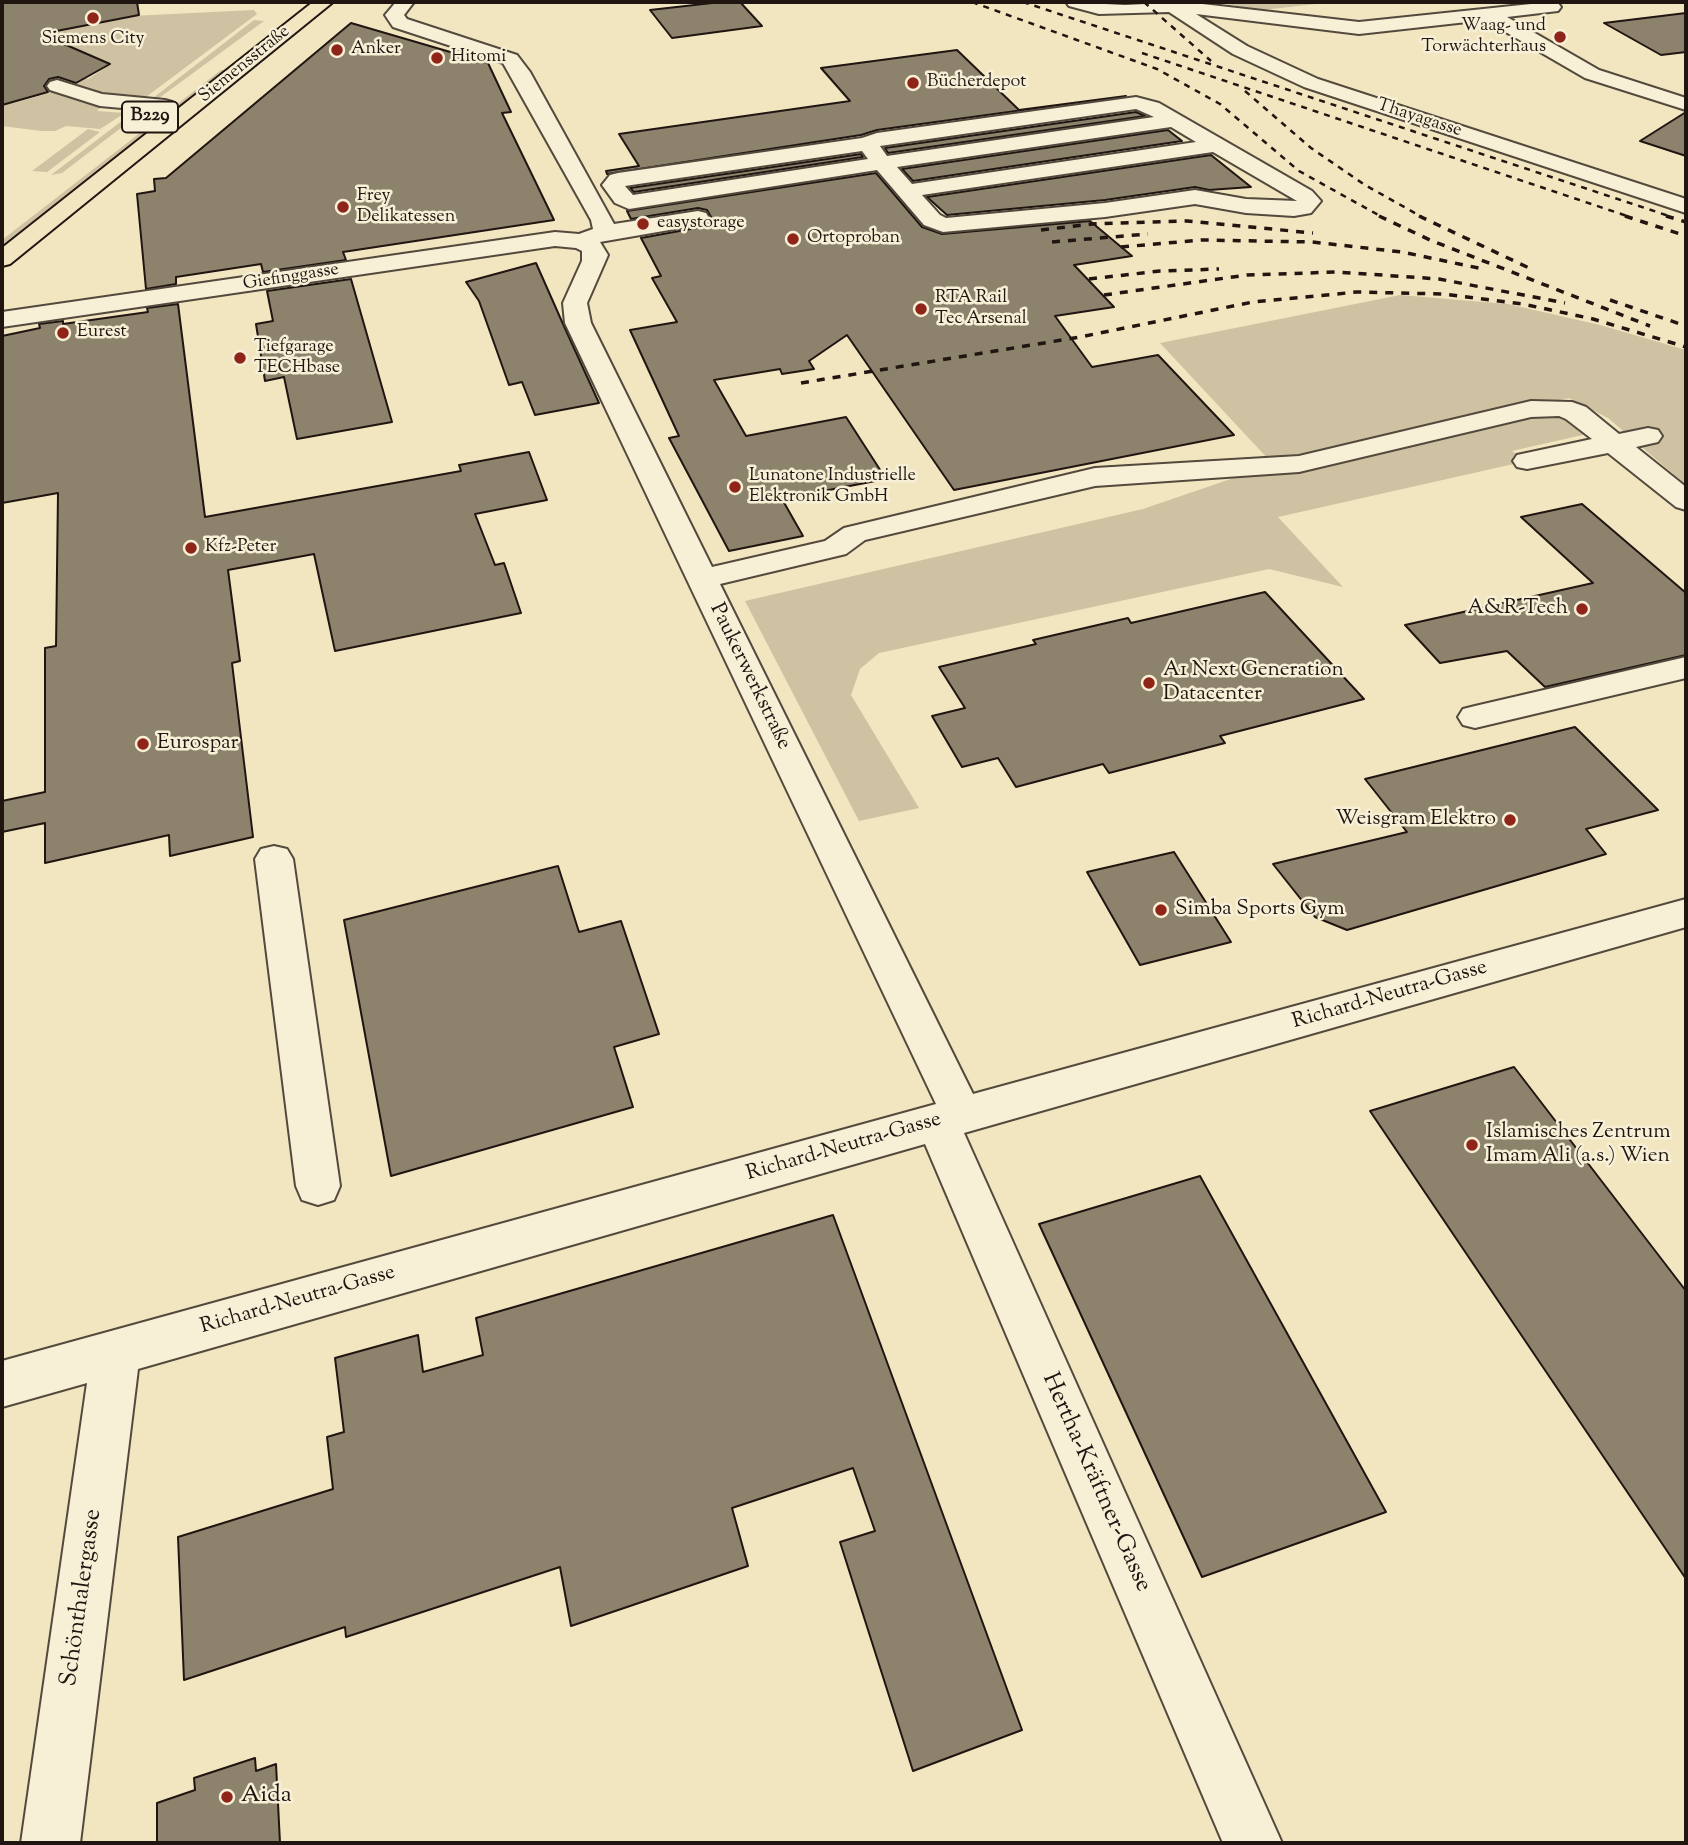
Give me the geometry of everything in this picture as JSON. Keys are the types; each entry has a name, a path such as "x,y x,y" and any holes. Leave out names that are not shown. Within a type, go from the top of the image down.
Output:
{"main road":[{"name":"Siemensstraße","path":"57,189 299,2"},
{"name":"Siemensstraße","path":"2,260 324,2"}],"street":[{"path":"405,2 394,15 400,23 510,59 520,72 602,220 593,236"},
{"path":"1075,2 1099,9 1169,4 1329,26 1371,28 1552,7"},
{"name":"Thayagasse","path":"1169,4 1240,50 1293,66 1333,91 1686,206"},
{"path":"1490,15 1581,68 1637,90 1686,104"},
{"path":"1336,45 1371,28"},
{"path":"1637,90 1686,82"},
{"path":"57,86 100,100 165,106"},
{"path":"1174,120 629,202 622,198 613,185 618,180 867,144 877,139 1136,103 1152,107 1304,196 1310,201 1308,205 1294,209 1245,206 1195,197"},
{"path":"877,191 1210,141"},
{"path":"867,144 936,224 953,225 1105,210 1278,181"},
{"path":"1206,169 1246,162"},
{"path":"926,213 1046,194"},
{"path":"665,197 681,221"},
{"name":"Giefinggasse","path":"2,320 538,241 593,236 720,215"},
{"name":"Paukerwerkstraße","path":"593,236 592,247 596,255 575,303 578,323 702,579 949,1119"},
{"path":"702,579 835,548 855,534 1095,477 1298,464 1531,409 1562,408 1577,413 1686,501"},
{"path":"1527,461 1648,436"},
{"path":"1475,717 1686,667"},
{"path":"274,859 318,1186"},
{"name":"Richard-Neutra-Gasse","path":"2,1384 1686,913"},
{"name":"Hertha-Kräftner-Gasse","path":"949,1119 1253,1843"},
{"name":"Schönthalergasse","path":"50,1843 116,1352"}],"shaded area":[{"path":"1213,2 1333,2 1263,10"},
{"path":"254,10 257,14 146,97 106,97 64,84 82,77 88,79 111,64 26,29 131,16"},
{"path":"254,20 264,21 155,101 149,101"},
{"path":"221,70 225,70 217,79 9,245 2,245 2,240"},
{"path":"46,90 104,103 97,111 125,113 100,129 66,126 55,131 41,131 2,126 2,99 14,103 50,93"},
{"path":"140,107 147,108 62,173 51,175"},
{"path":"88,129 100,132 47,172 32,171"},
{"path":"1400,295 1508,304 1600,325 1686,350 1686,485 1608,418 1569,398 1270,461 1160,343"},
{"path":"1557,413 1587,434 1512,451 1527,461 1278,517 1343,587 1269,569 879,653 860,669 851,695 919,808 859,821 745,601 1143,509 1251,472 1365,453"}],"building":[{"path":"2,2 137,2 139,15 41,34 110,64 76,83 58,77 49,79 44,86 48,92 2,105"},
{"path":"740,2 762,26 672,38 650,10"},
{"path":"1686,13 1686,52 1661,55 1604,23"},
{"name":"Frey Delikatessen","path":"351,23 488,63 511,112 502,113 554,220 343,252 346,260 263,272 261,264 176,277 176,284 146,289 137,194 155,191 154,179 166,178"},
{"path":"957,50 1019,110 1126,96 877,130 861,135 607,174 606,171 639,166 619,134 850,101 821,68"},
{"path":"1136,112 1145,116 888,153 885,148"},
{"path":"1686,112 1686,156 1640,141"},
{"path":"1168,130 1182,141 913,181 902,169"},
{"path":"861,154 863,157 634,192 630,188"},
{"path":"1211,155 1251,187 1209,190 1195,187 1105,200 947,215 927,197"},
{"path":"876,173 922,227 942,234 1090,221 1132,256 1074,265 1114,307 1055,316 1092,367 1158,355 1234,435 954,490 847,335 809,361 814,369 782,374 780,369 714,380 746,436 846,417 886,479 782,499 803,536 729,551 669,438 679,436 630,330 677,322 652,278 661,276 641,238 707,226 711,217 707,210 698,208 631,219 627,211"},
{"path":"536,263 599,403 535,415 522,382 509,385 479,301 466,282"},
{"path":"351,279 392,422 297,439 284,377 265,381 256,324 273,321 267,291"},
{"path":"178,304 205,517 461,471 459,465 529,452 547,500 475,514 495,565 504,563 521,613 335,651 314,554 228,570 240,661 232,663 253,837 170,856 169,835 45,863 45,823 2,832 2,801 45,792 45,648 56,646 58,493 2,503 2,336 40,328 39,324 63,321 63,324 148,312 147,308"},
{"name":"A&R-Tech","path":"1582,504 1686,593 1686,655 1545,687 1507,651 1440,663 1405,625 1593,583 1521,517"},
{"name":"A1 Next Generation Datacenter","path":"1265,592 1364,699 1220,736 1225,743 1109,773 1103,764 1016,787 998,758 962,767 932,716 965,708 939,667 1036,644 1033,640 1128,618 1131,623"},
{"name":"Weisgram Elektro","path":"1575,727 1658,810 1586,829 1606,854 1347,930 1315,917 1273,864 1407,832 1365,779"},
{"path":"1174,852 1231,942 1140,965 1087,872"},
{"path":"558,866 579,932 621,921 659,1034 614,1047 633,1107 391,1176 344,920"},
{"path":"1514,1067 1686,1291 1686,1579 1370,1111"},
{"path":"1200,1176 1386,1512 1202,1577 1039,1224"},
{"path":"833,1215 1022,1730 913,1771 840,1542 875,1531 853,1468 732,1508 748,1566 571,1626 560,1567 346,1637 345,1627 184,1680 178,1537 333,1489 327,1437 344,1432 335,1358 418,1335 423,1372 483,1355 476,1318"},
{"name":"Aida","path":"255,1758 256,1771 276,1764 280,1843 157,1843 157,1803 195,1790 194,1778"}],"railway":[{"path":"972,2 1157,69 1220,104 1299,171 1382,217"},
{"path":"1023,2 1672,217"},
{"path":"1144,2 1211,61"},
{"path":"1142,53 1630,217"},
{"path":"1245,91 1311,148 1365,185 1422,217"},
{"path":"1379,216 1430,240 1650,326"},
{"path":"1419,216 1529,268"},
{"path":"1625,216 1686,236"},
{"path":"1666,216 1686,222"},
{"path":"1041,230 1092,224 1187,221 1313,233"},
{"path":"1052,242 1148,234"},
{"path":"1121,247 1202,240 1312,242 1402,252 1483,269"},
{"path":"1089,279 1160,271 1219,269"},
{"path":"1104,295 1247,275 1337,272 1439,279 1565,303"},
{"path":"801,383 1080,337 1253,302 1357,292 1443,294 1523,304 1593,319 1686,347"},
{"path":"1610,300 1686,326"}],"place":[{"name":"Siemens City","path":"93,18"},
{"name":"Waag- und Torwächterhaus","path":"1560,37"},
{"name":"Anker","path":"337,50"},
{"name":"Hitomi","path":"437,58"},
{"name":"Bücherdepot","path":"913,83"},
{"name":"Frey Delikatessen","path":"343,207"},
{"name":"easystorage","path":"643,224"},
{"name":"Ortoproban","path":"793,239"},
{"name":"RTA Rail Tec Arsenal","path":"921,309"},
{"name":"Eurest","path":"63,333"},
{"name":"Tiefgarage TECHbase","path":"240,358"},
{"name":"Lunatone Industrielle Elektronik GmbH","path":"735,487"},
{"name":"Kfz-Peter","path":"191,548"},
{"name":"A&R-Tech","path":"1582,609"},
{"name":"A1 Next Generation Datacenter","path":"1149,683"},
{"name":"Eurospar","path":"143,744"},
{"name":"Weisgram Elektro","path":"1510,820"},
{"name":"Simba Sports Gym","path":"1161,910"},
{"name":"Islamisches Zentrum Imam Ali (a.s.) Wien","path":"1472,1145"},
{"name":"Aida","path":"227,1797"}]}
